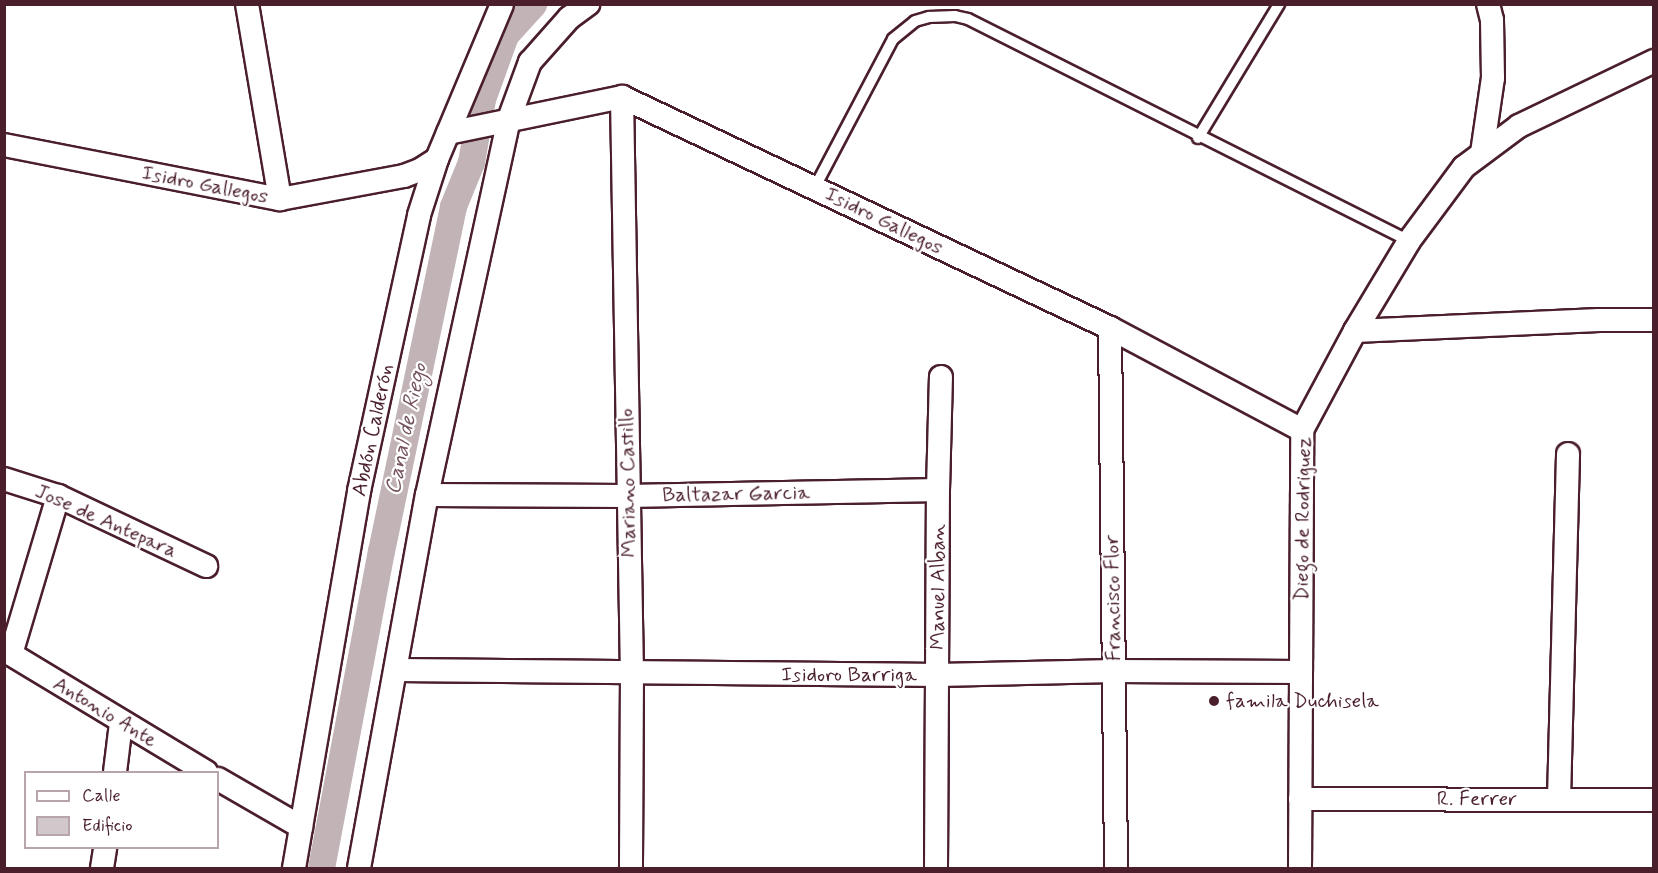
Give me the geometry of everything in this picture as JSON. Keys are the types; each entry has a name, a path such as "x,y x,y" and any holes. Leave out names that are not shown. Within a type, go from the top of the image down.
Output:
{"street":[{"path":"248,4 280,200"},
{"name":"Abdón Calderón","path":"294,868 360,491 419,215 437,159 451,132 502,4"},
{"path":"359,868 397,670 427,495 504,120 530,62 569,18 588,4"},
{"path":"1482,153 1493,78 1492,20 1488,4"},
{"name":"Diego de Rodriguez","path":"1299,868 1302,430 1355,331 1409,241 1464,167 1520,126 1653,61"},
{"path":"451,132 622,97"},
{"name":"Isidro Gallegos","path":"622,97 1110,328 1302,430"},
{"name":"Mariano Castillo","path":"622,97 627,496 632,673 631,868"},
{"name":"Isidro Gallegos","path":"4,145 280,200 404,176 420,170 437,159"},
{"path":"1355,331 1599,320 1653,320"},
{"name":"Francisco Flor","path":"1110,328 1116,868"},
{"name":"Manuel Alban","path":"936,868 938,490 941,377"},
{"path":"1559,799 1568,454"},
{"name":"Jose de Antepara","path":"4,479 58,496 206,566"},
{"name":"Baltazar Garcia","path":"427,495 627,496 938,490"},
{"path":"8,652 58,496"},
{"name":"Antonio Ante","path":"8,652 204,771"},
{"name":"Isidoro Barriga","path":"397,670 938,675 1114,671 1301,672"},
{"path":"115,771 122,723"},
{"path":"219,780 301,827"},
{"name":"R. Ferrer","path":"1300,799 1653,800"},
{"path":"102,868 105,849"}],"lane":[{"path":"1198,138 1279,4"},
{"path":"815,187 893,39 915,21 928,17 955,16 968,20 1198,138 1409,241"}],"building":[{"name":"famila Duchisela","path":"1209,695 1220,695 1220,707 1209,707"}],"waterway":[{"name":"Canal de Riego","path":"321,868 381,551 453,206 471,162 482,99 505,35 533,4"}],"place":[{"name":"famila Duchisela","path":"1214,701"}]}
